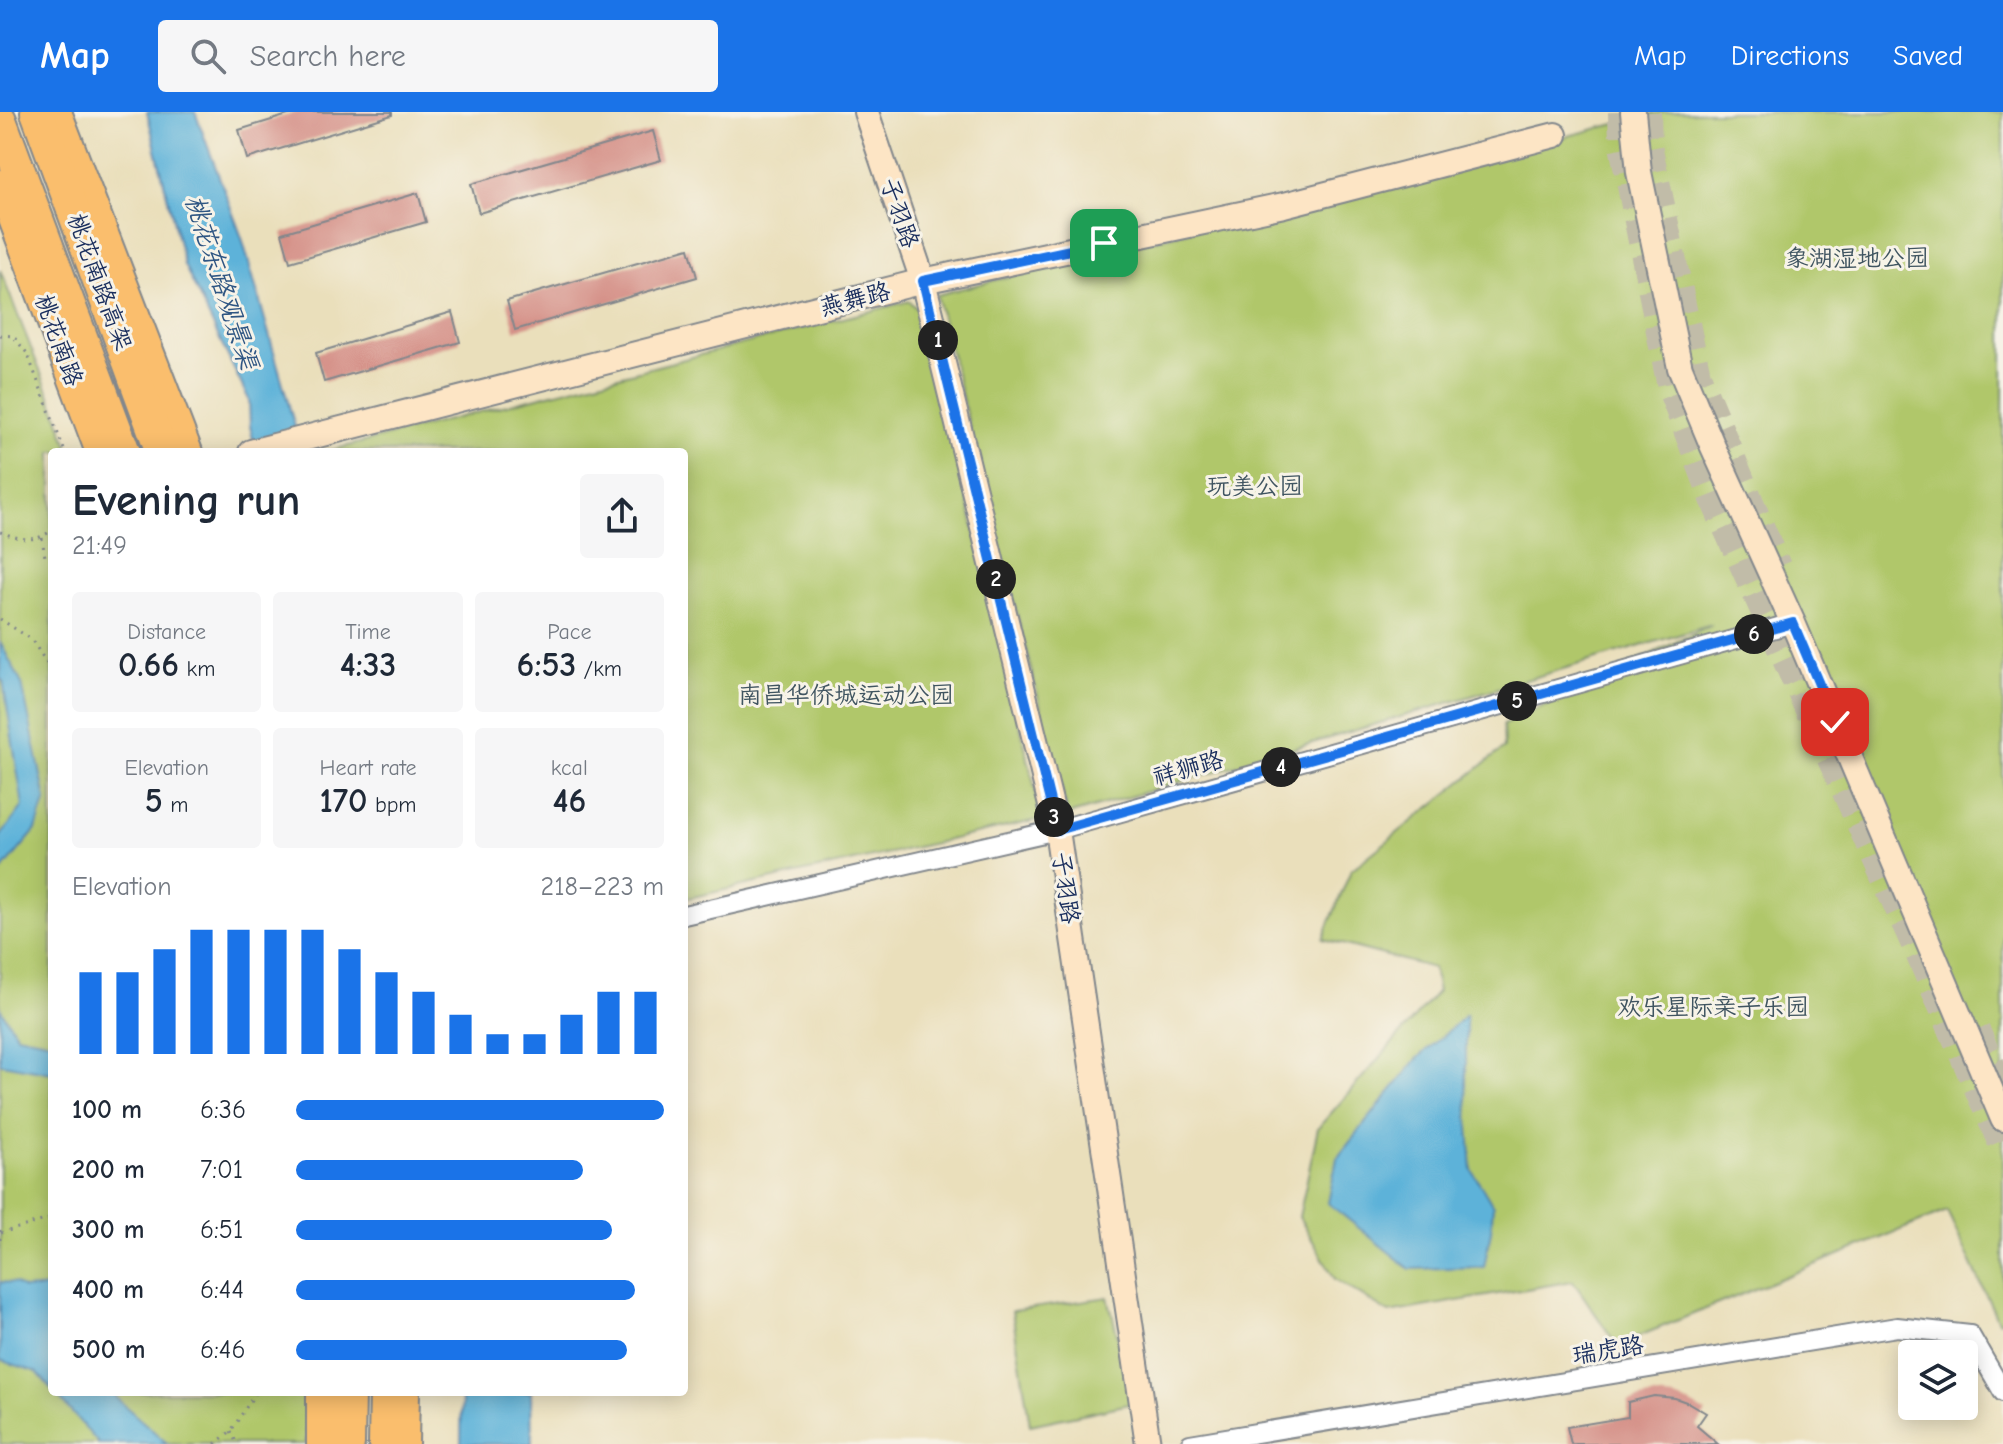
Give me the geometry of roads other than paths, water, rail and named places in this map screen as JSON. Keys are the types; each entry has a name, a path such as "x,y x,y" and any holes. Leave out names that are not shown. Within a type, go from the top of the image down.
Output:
{"highway":[{"name":"桃花南路高架","path":"37,112 161,448"},
{"name":"桃花南路高架","path":"0,120 123,448"},
{"path":"348,1444 349,1396"},
{"path":"385,1444 386,1396"}],"main road":[{"path":"57,112 186,448"},
{"name":"桃花南路","path":"0,184 99,448"},
{"path":"321,1396 321,1444"},
{"path":"404,1444 405,1396"}],"street":[{"name":"子羽路","path":"866,112 923,281 1057,830 1148,1444"},
{"path":"1633,112 1639,172 1680,368 1793,623 2003,1119"},
{"name":"燕舞路","path":"268,448 923,281 1284,205 1555,135"},
{"name":"祥狮路","path":"688,914 1057,830 1793,623"},
{"name":"瑞虎路","path":"1190,1444 1897,1327 1970,1335 2003,1392"}],"water":[{"name":"桃花东路观景渠","path":"147,112 195,112 242,238 301,448 255,448 249,400 184,265"},
{"path":"0,642 22,684 46,799 36,830 0,873 0,837 23,806 3,681 0,679"},
{"path":"0,1008 17,1035 48,1041 48,1072 0,1063"},
{"path":"1466,1015 1466,1085 1472,1170 1493,1206 1484,1267 1410,1269 1328,1203 1337,1158 1417,1059"},
{"path":"0,1282 15,1283 23,1289 48,1287 48,1385 37,1372 0,1360"},
{"path":"57,1396 115,1396 168,1444 99,1444"},
{"path":"462,1396 531,1396 532,1444 461,1444"}],"tunnel":[{"path":"1620,112 1621,146 1670,392 1715,507 2003,1151"},
{"path":"1649,112 1650,144 1699,375 1779,566"},
{"path":"1978,1030 2003,1086"}],"park label":[{"name":"象湖湿地公园","path":"1857,258"},
{"name":"玩美公园","path":"1255,486"},
{"name":"南昌华侨城运动公园","path":"846,695"},
{"name":"欢乐星际亲子乐园","path":"1713,1007"}]}
